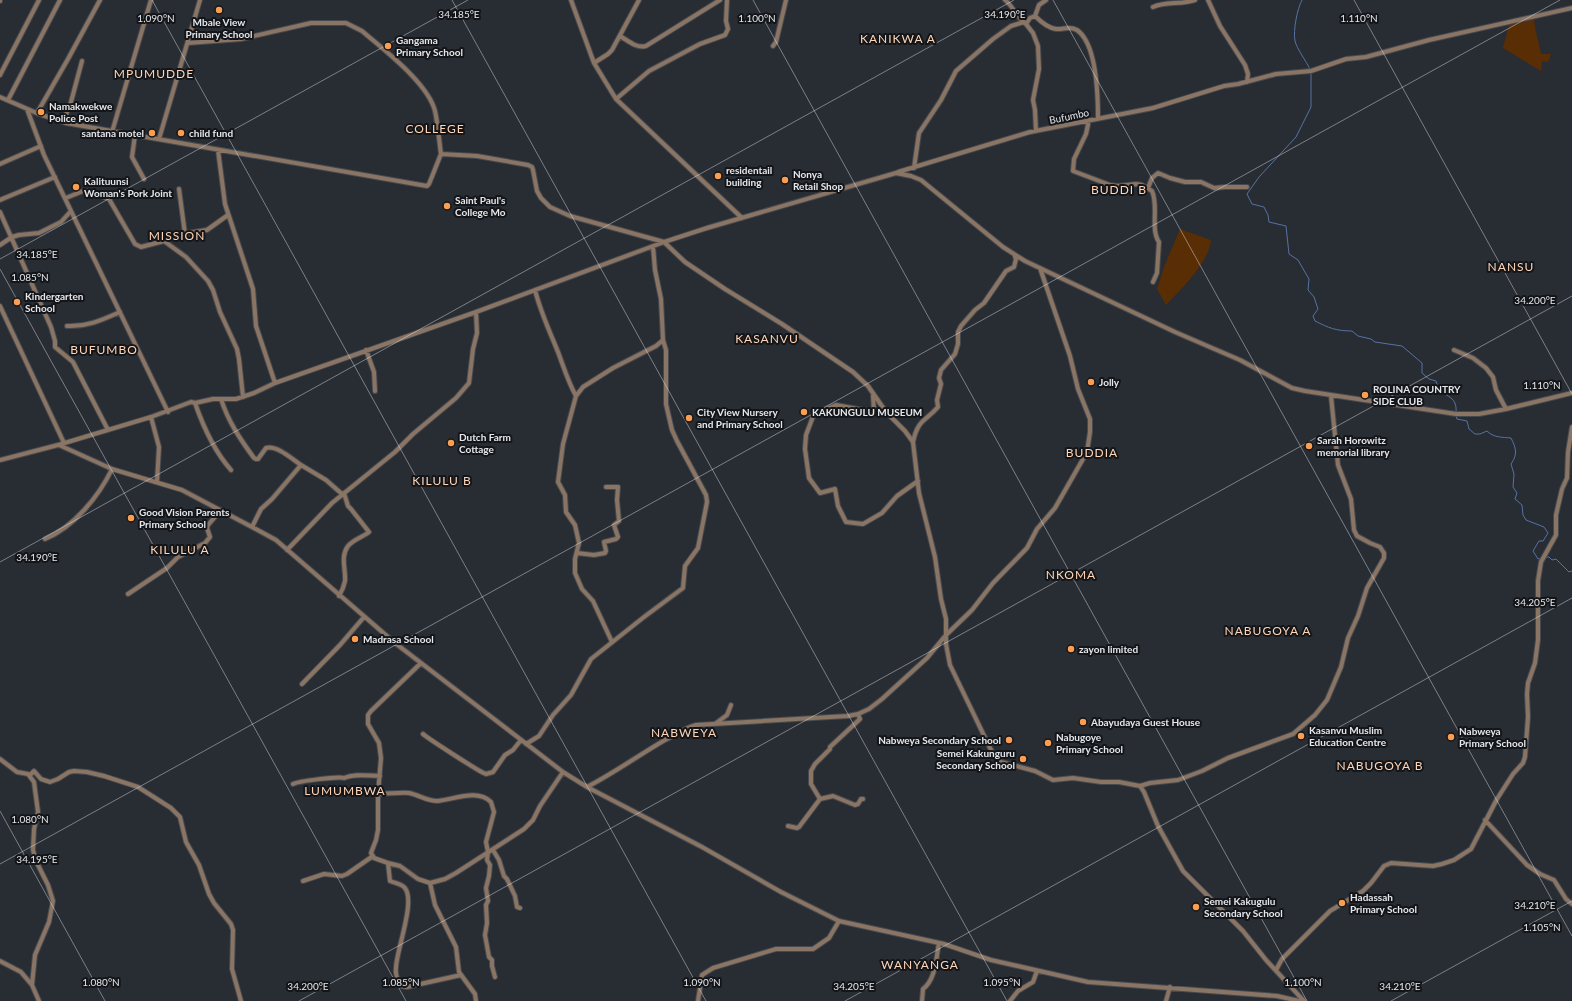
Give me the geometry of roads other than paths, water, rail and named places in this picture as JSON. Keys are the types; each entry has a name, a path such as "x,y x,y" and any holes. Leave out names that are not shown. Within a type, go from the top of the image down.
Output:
{"street":[{"path":"0,76 38,0"},
{"path":"8,100 60,0"},
{"path":"37,113 100,0"},
{"path":"112,132 151,0"},
{"path":"159,139 200,0"},
{"path":"571,0 594,63 616,99 742,218"},
{"path":"594,63 608,54 620,36 639,0"},
{"path":"620,36 637,46 646,46 720,0"},
{"path":"616,99 649,70 700,44 725,35 728,29 726,21 727,0"},
{"path":"773,46 776,42 786,0"},
{"path":"1005,0 1010,4 1018,17 1033,33 1038,46 1039,69 1033,100 1036,131"},
{"path":"914,168 919,133 941,100 956,71 993,39 1011,26 1025,23 1030,18 1035,16 1039,5 1046,0"},
{"path":"1153,7 1159,4 1178,4 1195,0"},
{"path":"1208,0 1220,26 1246,65 1248,74 1247,82"},
{"name":"Bufumbo","path":"4,458 58,445 168,412 187,404 213,398 233,399 243,397 275,383 476,312 664,242 1036,131 1153,108 1224,86 1247,82 1276,74 1311,71 1346,59 1381,54 1429,40 1572,8"},
{"path":"1035,16 1056,29 1069,27 1077,30 1088,44 1096,74 1098,119"},
{"path":"0,97 37,113 63,122 112,132 427,186 429,184 441,154 435,109 425,92 411,74 362,31 354,26 346,23 311,23 241,38 188,44"},
{"path":"63,122 71,102 82,62"},
{"path":"27,109 55,177 168,412"},
{"path":"1089,120 1086,134 1076,154 1073,171 1110,185 1118,186 1136,184 1148,188 1154,193 1156,202 1155,232 1159,242 1157,273 1153,282"},
{"path":"135,136 132,157 144,179"},
{"path":"0,164 41,146"},
{"path":"218,150 225,204 250,278 253,290 256,326 275,383"},
{"path":"441,154 477,156 528,165 532,167 537,192 550,207 570,216 664,242 685,262 746,303 782,324 863,380 886,412 905,431 913,442"},
{"path":"896,173 921,180 1002,247 1040,268 1175,332 1240,360 1292,388 1331,396 1456,414 1479,414 1571,394"},
{"path":"1148,188 1152,178 1158,173 1185,182 1201,182 1214,188 1225,186 1246,188"},
{"path":"0,200 55,177"},
{"path":"179,189 186,234"},
{"path":"66,198 83,192 96,193 108,199 112,202 135,244 141,247 164,241 175,236 211,228 228,215"},
{"path":"0,245 12,237 39,233 61,222 71,211"},
{"path":"0,212 51,327 55,347 73,362 108,430"},
{"path":"164,241 186,257 208,281 213,290 220,312 237,350 243,397"},
{"path":"526,744 539,736 553,715 576,689 591,659 683,588 684,566 698,548 707,507 706,495 678,444 672,430 666,404 667,359 663,340 662,299 655,270 653,246"},
{"path":"1014,253 1016,259 1014,267 1006,271 984,303 961,326 958,332 958,344 955,354 940,373 941,384 937,400 938,407 921,421 916,429 913,442 921,502 935,557 941,599 946,619 947,651 950,665 969,707 990,748 999,761 1035,771 1053,780 1073,778 1119,782 1140,786 1150,783 1178,780 1202,771 1228,758 1289,736 1298,731 1315,715 1327,700 1341,667 1348,638 1358,616 1367,588 1384,558 1384,553 1380,547 1358,536 1354,530 1351,499 1338,465 1331,396"},
{"path":"587,787 625,765 643,752 686,728 696,725 848,716 858,714 872,707 927,658 946,635 972,610 993,583 1027,548 1037,529 1054,508 1083,462 1087,452 1090,432 1090,418 1078,389 1070,356 1040,268"},
{"path":"535,290 539,306 560,357 568,382 576,396"},
{"path":"0,306 64,443"},
{"path":"67,326 77,327 94,324 120,312"},
{"path":"287,550 315,520 343,494 395,452 413,434 456,398 469,384 473,349 477,333 476,312"},
{"path":"612,642 593,601 582,589 575,574 575,559 579,543 575,525 566,512 564,495 558,482 563,444 576,396 583,387 596,378 656,346 663,340"},
{"path":"366,350 374,372 375,392"},
{"path":"1454,350 1473,358 1486,368 1493,377 1496,390 1506,409"},
{"path":"873,394 874,412 836,406 814,414 806,435 805,449 809,478 820,494 835,489 838,506 846,522 863,524 882,513 897,496 918,481"},
{"path":"222,399 228,417 240,439 256,460 266,448 270,447 301,464 326,480 343,494 348,506 352,509 369,532 354,541 345,552 345,579 344,586 339,596"},
{"path":"195,403 199,417 224,461 231,470"},
{"path":"151,417 159,447 157,482"},
{"path":"1276,970 1282,959 1330,911 1365,889 1384,866 1391,863 1433,866 1454,860 1470,849 1505,786 1524,761 1528,717 1528,683 1535,663 1538,640 1538,581 1542,562 1556,535 1556,515 1562,489 1567,478 1568,452 1572,427"},
{"path":"905,431 916,429"},
{"path":"58,445 112,469 182,490 276,540 364,617 563,772 587,787 702,847 781,892 827,916 939,943 991,960 1037,971 1101,983 1170,987 1300,1001"},
{"path":"252,527 261,509 272,499 301,464"},
{"path":"45,539 63,530 73,521 96,496 112,469"},
{"path":"577,553 594,555 605,553 604,542 616,539 618,537 614,525 619,521 617,500 618,487 606,487"},
{"path":"128,594 167,568 178,557 205,543 210,537 207,528 208,525 221,510"},
{"path":"302,684 340,645 364,617"},
{"path":"941,642 947,651"},
{"path":"373,856 372,850 378,830 378,794 381,758 379,743 368,724 368,715 421,662"},
{"path":"714,724 727,715 731,705"},
{"path":"820,799 810,782 812,769 830,749 830,746 860,719 858,714"},
{"path":"423,734 425,737 486,774 493,772 505,755 513,750 521,740"},
{"path":"0,759 14,771 25,772 30,775 34,785 38,812 34,829 33,850 36,861 48,885 53,901 49,922 35,955 32,985"},
{"path":"30,775 32,772 36,772 41,779 50,782 58,779 68,772 74,771 104,776 138,787 177,813 182,821 186,842 199,865 209,894 214,903 231,924 233,930 232,969 241,1001"},
{"path":"373,856 388,864 400,866 418,879 430,884 449,877 493,850 528,825 563,772"},
{"path":"293,784 297,782 320,779 324,780 340,776 344,778 348,776 361,775 380,776"},
{"path":"1140,786 1158,826 1183,871 1241,929 1262,956 1304,1001"},
{"path":"378,794 410,794 436,801 464,796 478,797 489,800 494,807 486,842 488,852 487,860 490,865 490,876 486,888 488,901 486,905 486,935 487,951 492,960 495,977"},
{"path":"788,826 799,827 820,799 833,796 855,805 858,804 860,799 863,799"},
{"path":"1485,820 1528,865 1540,874 1554,880 1566,899 1572,904"},
{"path":"493,850 499,860 504,876 515,896 517,906 520,908"},
{"path":"303,881 324,874 336,876 347,874 373,856"},
{"path":"388,864 390,881 405,888 407,892 408,913 404,924 395,970 400,984 403,987 407,987 461,975"},
{"path":"430,884 435,905 456,947 458,966 461,975 474,993 476,1001"},
{"path":"698,1001 702,975 713,968 776,949 813,949 829,938 839,920"},
{"path":"922,1001 923,989 929,984 939,943"},
{"path":"0,962 21,972 32,985 39,1001"},
{"path":"1010,1001 1018,991 1033,982 1037,971"},
{"path":"1166,1001 1170,987"}],"waterway":[{"path":"1302,0 1296,20 1295,41 1310,69"},
{"path":"1311,72 1311,107 1296,137 1259,177 1247,194 1252,204 1264,207 1268,215 1269,222 1286,226 1289,254 1298,260 1309,279 1308,290 1314,297 1318,309 1313,316 1315,321 1333,329 1352,331 1358,336 1371,339 1375,342 1402,346 1422,363 1422,373 1429,379 1436,381 1438,387 1452,399 1456,406 1456,413"},
{"path":"1456,416 1457,419 1467,421 1469,429 1475,434 1480,434 1487,431 1495,436 1511,438 1516,451 1515,457 1511,464 1514,474 1513,487 1517,493 1515,499 1522,505 1523,515 1526,520 1544,527 1548,533 1543,541 1539,541 1533,551 1538,559 1541,558"},
{"path":"1546,557 1549,557 1552,560 1556,559 1569,572 1572,571"}],"place":[{"name":"Mbale View Primary School","path":"219,10"},
{"name":"Gangama Primary School","path":"388,46"},
{"name":"Namakwekwe Police Post","path":"41,112"},
{"name":"santana motel","path":"152,133"},
{"name":"child fund","path":"181,133"},
{"name":"residentail building","path":"718,176"},
{"name":"Nonya Retail Shop","path":"785,180"},
{"name":"Kalituunsi Woman's Pork Joint","path":"76,187"},
{"name":"Saint Paul's College Mo","path":"447,206"},
{"name":"Kindergarten School","path":"17,302"},
{"name":"Jolly","path":"1091,382"},
{"name":"ROLINA COUNTRY SIDE CLUB","path":"1365,395"},
{"name":"KAKUNGULU MUSEUM","path":"804,412"},
{"name":"City View Nursery and Primary School","path":"689,418"},
{"name":"Dutch Farm Cottage","path":"451,443"},
{"name":"Sarah Horowitz memorial library","path":"1309,446"},
{"name":"Good Vision Parents Primary School","path":"131,518"},
{"name":"Madrasa School","path":"355,639"},
{"name":"zayon limited","path":"1071,649"},
{"name":"Abayudaya Guest House","path":"1083,722"},
{"name":"Kasanvu Muslim Education Centre","path":"1301,736"},
{"name":"Nabweya Primary School","path":"1451,737"},
{"name":"Nabweya Secondary School","path":"1009,740"},
{"name":"Nabugoye Primary School","path":"1048,743"},
{"name":"Semei Kakunguru Secondary School","path":"1023,759"},
{"name":"Hadassah Primary School","path":"1342,903"},
{"name":"Semei Kakugulu Secondary School","path":"1196,907"}],"district":[{"name":"KANIKWA A","path":"898,38"},
{"name":"MPUMUDDE","path":"154,73"},
{"name":"COLLEGE","path":"435,128"},
{"name":"BUDDI B","path":"1119,189"},
{"name":"MISSION","path":"177,235"},
{"name":"NANSU","path":"1511,266"},
{"name":"KASANVU","path":"767,338"},
{"name":"BUFUMBO","path":"104,349"},
{"name":"BUDDIA","path":"1092,452"},
{"name":"KILULU B","path":"442,480"},
{"name":"KILULU A","path":"180,549"},
{"name":"NKOMA","path":"1071,574"},
{"name":"NABUGOYA A","path":"1268,630"},
{"name":"NABWEYA","path":"684,732"},
{"name":"NABUGOYA B","path":"1380,765"},
{"name":"LUMUMBWA","path":"345,790"},
{"name":"WANYANGA","path":"920,964"}]}
